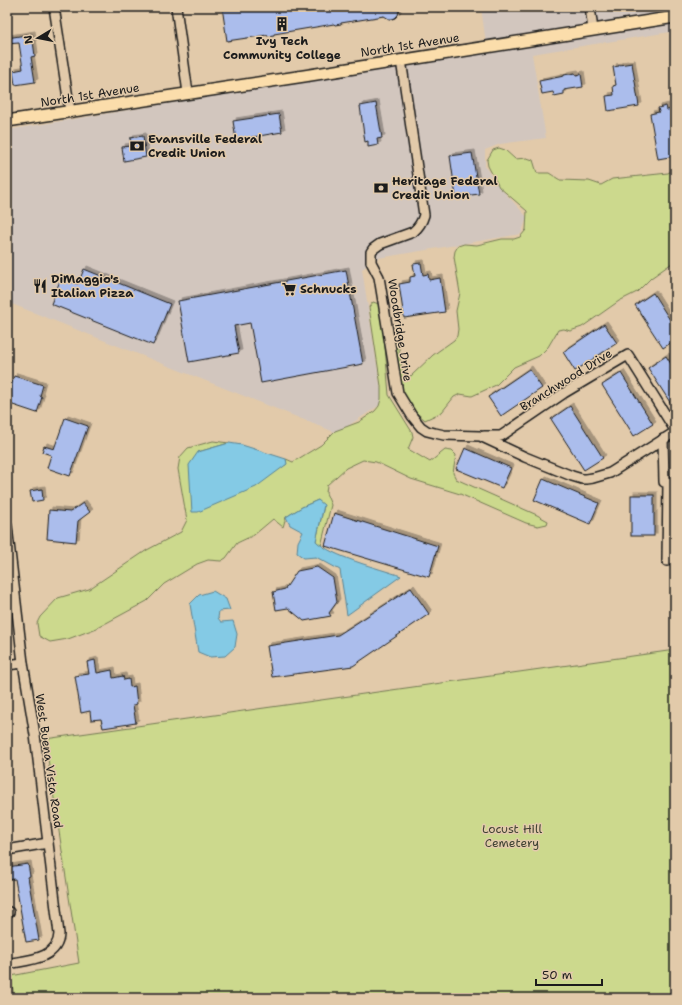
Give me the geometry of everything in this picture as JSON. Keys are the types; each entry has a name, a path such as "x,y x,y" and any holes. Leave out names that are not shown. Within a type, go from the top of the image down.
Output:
{"main road":[{"name":"North 1st Avenue","path":"7,121 675,17"}],"street":[{"path":"54,7 70,111"},
{"path":"176,7 188,93"},
{"path":"590,7 593,30"},
{"name":"Woodbridge Drive","path":"401,60 424,215 421,224 417,229 376,247 371,252 371,258 379,277 398,393 412,416 421,427 435,434 480,436 525,457 582,479 593,478 610,473 675,431"},
{"name":"Branchwood Drive","path":"480,436 501,436 564,393 628,355 675,431"},
{"path":"663,439 664,482 668,482 667,561"},
{"name":"West Buena Vista Road","path":"7,526 23,663 35,735 59,938 52,952 40,957 7,964"},
{"path":"7,665 23,663"},
{"path":"7,850 48,843"}],"shaded area":[{"path":"481,7 675,7 675,66 670,32 532,54 546,138 500,144 485,150 485,166 494,181 527,217 521,234 379,258 362,269 383,403 337,433 7,302 7,130 487,51"}],"green space":[{"path":"499,148 505,150 515,159 527,158 533,160 537,173 549,173 560,180 589,181 601,185 612,179 668,173 675,169 675,261 651,278 637,292 619,301 582,327 570,331 564,329 558,330 548,347 539,356 514,367 496,385 472,396 460,394 454,397 442,412 425,420 406,404 394,364 392,340 397,336 402,368 405,374 411,376 433,355 454,340 457,336 458,329 456,311 460,293 454,257 458,246 464,244 477,245 502,239 514,239 520,237 526,230 527,211 499,187 488,166 487,160 493,150"},
{"path":"373,302 379,304 383,322 389,395 412,432 413,437 408,449 430,462 445,450 452,451 456,455 453,473 456,479 537,515 548,521 547,524 538,526 526,523 460,494 411,479 376,462 363,460 346,468 327,485 326,493 331,505 321,546 316,541 324,506 318,500 302,507 286,517 283,527 273,519 254,535 237,543 226,558 221,561 208,560 197,564 164,584 147,601 97,628 68,639 50,642 39,636 37,623 40,617 58,598 89,589 147,550 181,532 187,520 178,469 180,457 188,448 213,441 229,443 198,452 286,465 286,459 293,462 321,445 335,431 359,422 375,411 379,406 381,399 381,386 369,307"},
{"name":"Locust Hill Cemetery","path":"675,650 675,998 14,998 11,976 79,963 45,739"}],"water":[{"path":"229,443 242,445 286,459 287,464 256,487 198,512 192,512 189,465 198,452"},
{"path":"318,500 324,505 316,541 323,547 344,557 401,576 347,615 340,570 316,557 304,558 297,553 298,542 303,532 290,525 286,517 302,507"},
{"path":"213,591 226,599 230,610 219,611 218,618 221,622 233,621 237,634 235,647 225,656 210,657 198,652 190,604 199,595"}],"building":[{"name":"Ivy Tech Community College","path":"222,7 400,7 398,15 392,19 384,16 274,35 227,41"},
{"path":"32,34 35,56 31,57 35,82 15,85 13,71 23,69 19,43 7,44 7,38"},
{"path":"632,63 639,106 608,111 606,96 614,95 613,86 616,85 613,67"},
{"path":"575,73 576,75 581,74 583,87 564,90 564,94 554,96 553,92 542,94 539,81"},
{"path":"376,103 382,138 377,139 378,145 368,147 368,141 365,142 360,106"},
{"path":"666,106 667,110 675,109 675,156 658,159 650,114 659,112 658,108"},
{"path":"279,114 282,132 236,140 233,121"},
{"path":"143,136 146,157 124,161 122,147 131,146 130,138"},
{"path":"472,153 479,194 456,197 450,156"},
{"path":"421,263 423,275 428,274 429,280 440,278 445,312 404,318 399,284 410,282 410,277 415,276 413,264"},
{"path":"84,269 170,304 153,345 51,304 61,278 78,284"},
{"path":"346,270 363,364 261,383 250,323 234,326 239,353 189,362 178,301"},
{"path":"653,293 675,328 675,340 663,348 635,305"},
{"path":"604,324 617,343 575,371 563,352"},
{"path":"666,356 675,370 675,410 648,368"},
{"path":"529,369 542,388 501,416 488,397"},
{"path":"621,373 653,424 634,436 602,385"},
{"path":"14,376 43,385 40,396 42,397 37,413 7,403"},
{"path":"570,406 603,458 584,470 551,419"},
{"path":"65,418 88,426 70,476 47,468 51,455 42,452 44,446 54,449"},
{"path":"465,448 511,468 502,488 456,469"},
{"path":"543,479 599,503 590,524 534,500"},
{"path":"42,489 43,500 32,502 30,491"},
{"path":"631,495 654,495 654,536 631,536"},
{"path":"83,503 90,512 78,521 76,542 47,539 49,510 70,512"},
{"path":"334,513 438,546 429,577 325,546"},
{"path":"317,567 333,578 337,602 329,613 331,616 304,621 288,608 276,610 273,592 285,589 297,571"},
{"path":"411,588 429,614 353,666 272,677 267,646 338,635"},
{"path":"95,660 97,673 112,670 113,678 123,676 124,680 129,679 130,687 135,686 137,704 133,705 136,723 103,728 101,719 91,720 90,711 81,713 75,676 89,674 87,662"},
{"path":"28,864 30,876 28,877 39,940 26,942 15,879 7,880 7,867"}],"place":[{"name":"Ivy Tech Community College","path":"282,24"},
{"name":"Evansville Federal Credit Union","path":"137,146"},
{"name":"Heritage Federal Credit Union","path":"381,188"},
{"name":"DiMaggio's Italian Pizza","path":"40,286"},
{"name":"Schnucks","path":"289,289"}]}
